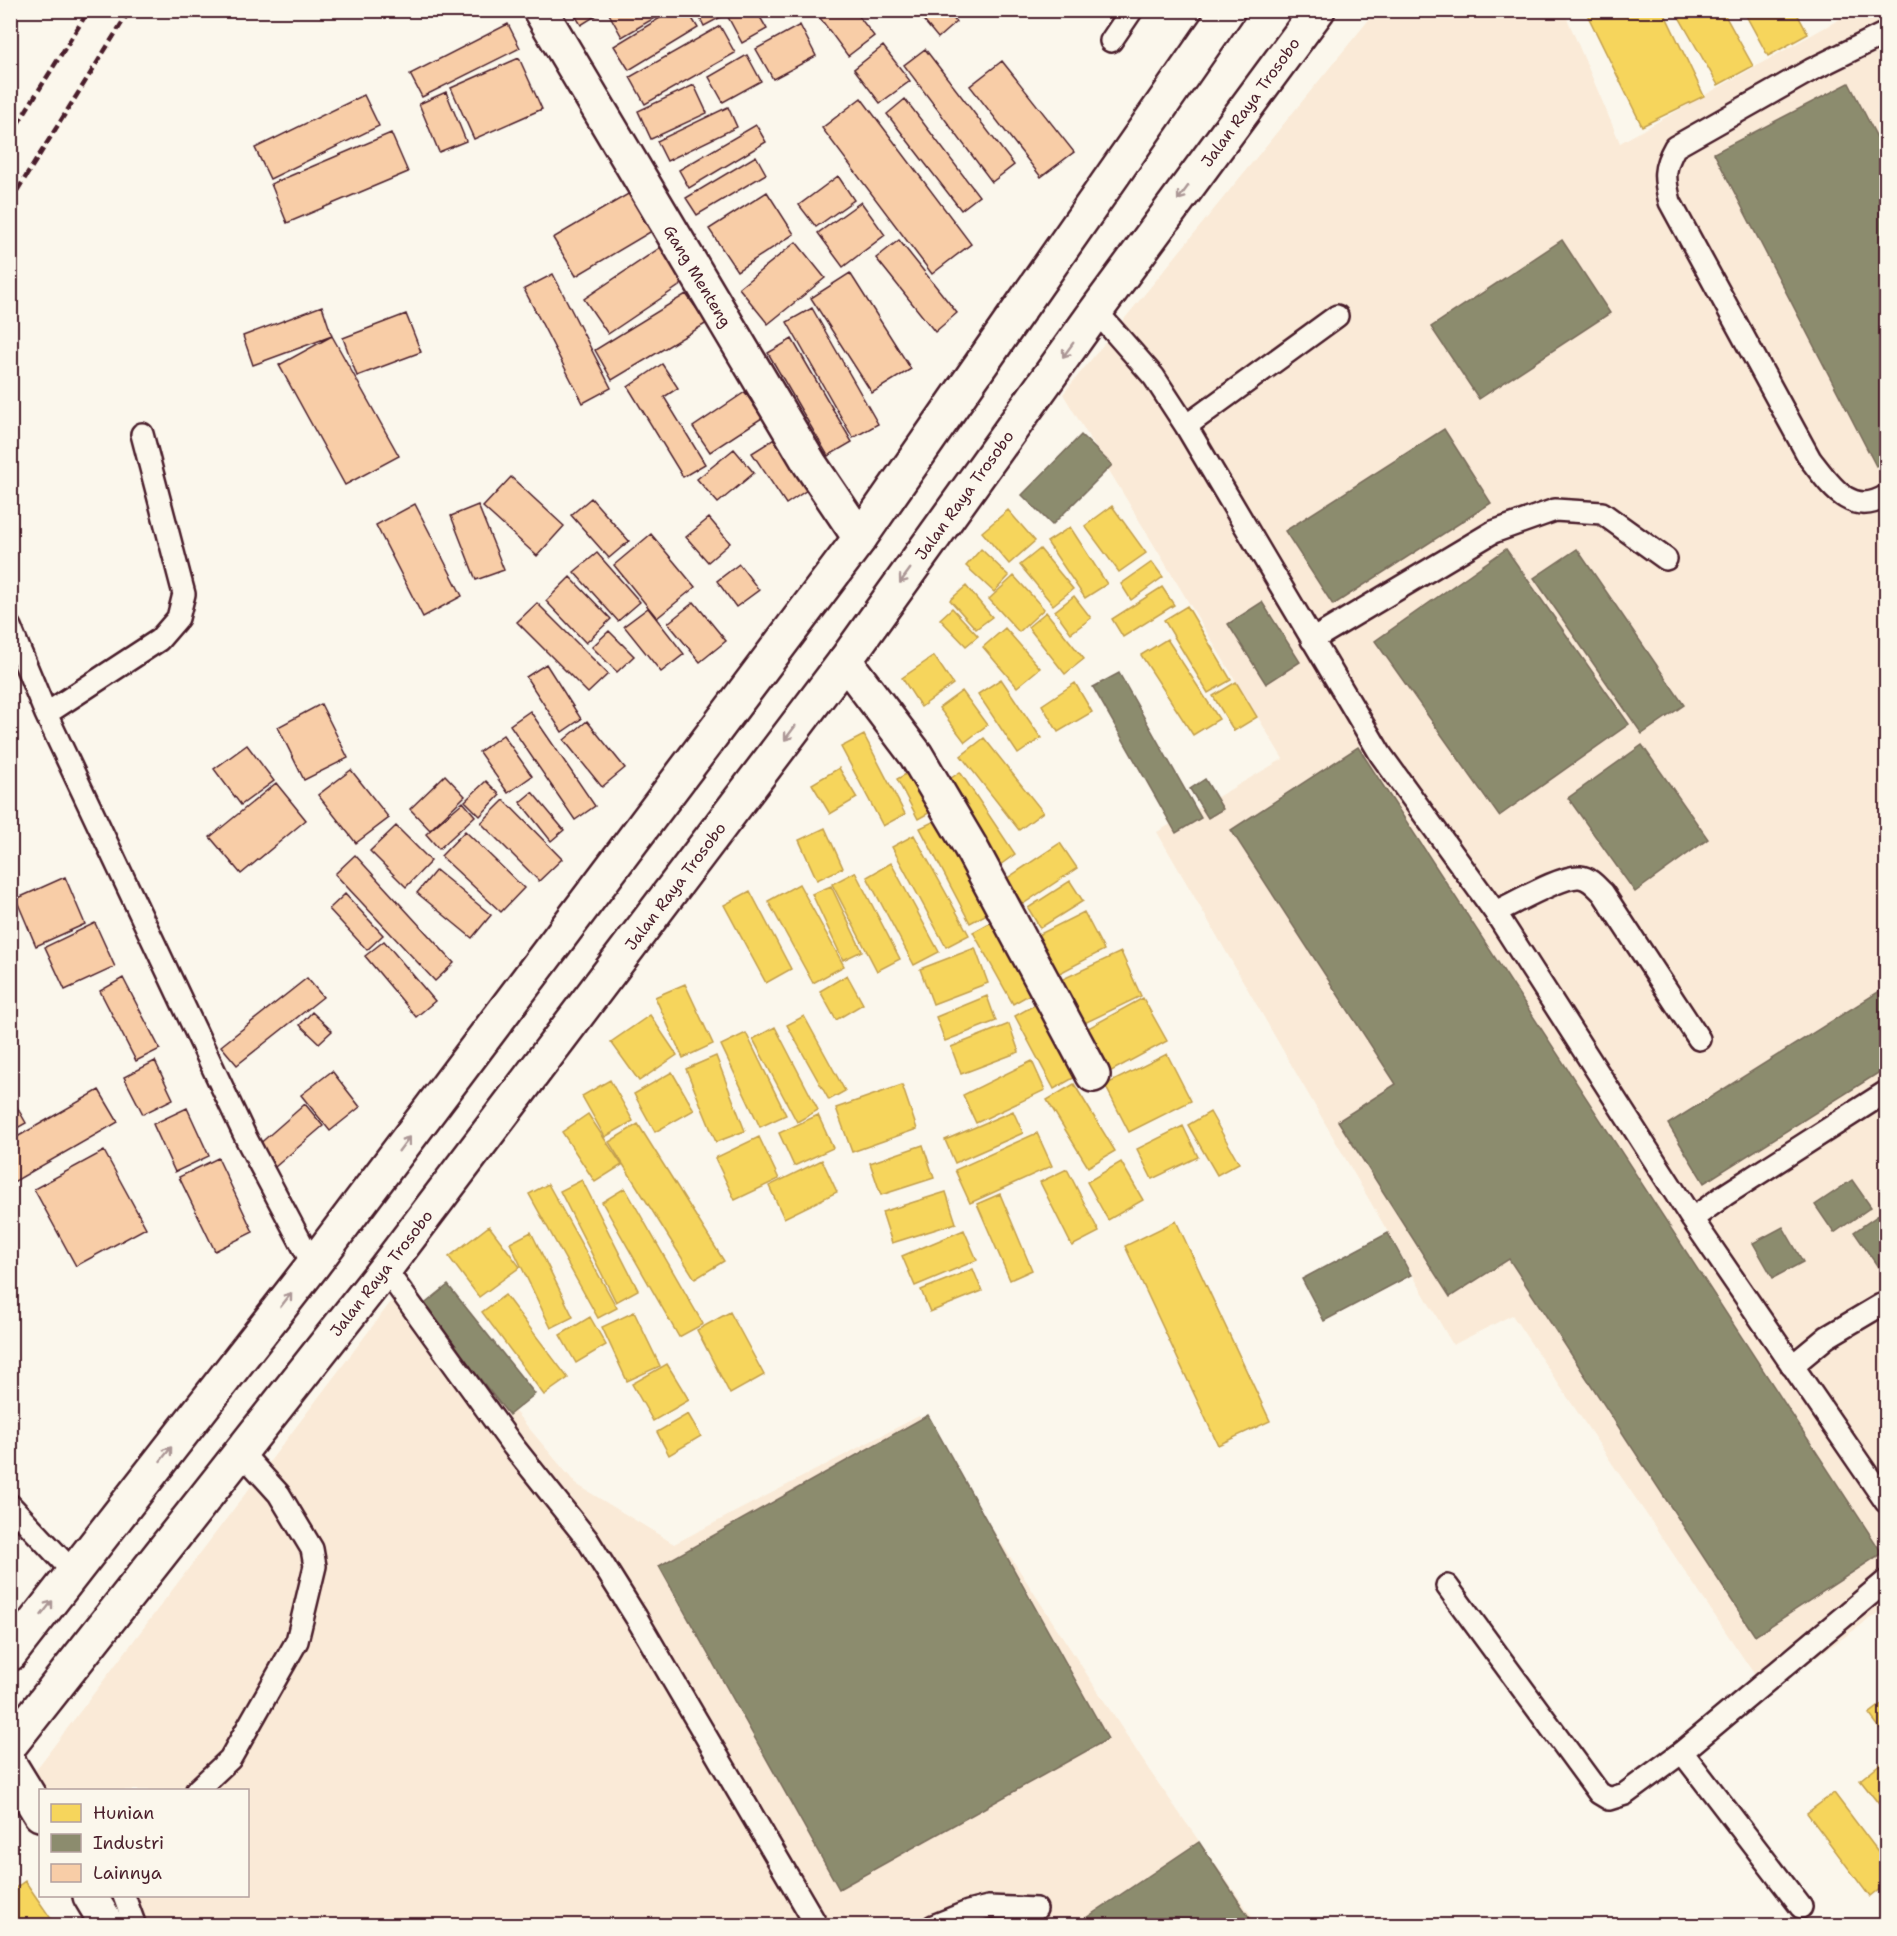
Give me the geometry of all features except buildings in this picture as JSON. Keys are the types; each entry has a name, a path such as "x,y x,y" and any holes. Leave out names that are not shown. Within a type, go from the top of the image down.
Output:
{"main road":[{"name":"Gang Menteng","path":"540,10 810,464 860,538"},
{"path":"10,1654 313,1265 860,538 1228,10"},
{"name":"Jalan Raya Trosobo","path":"10,1745 385,1269 845,661 1096,311 1318,10"},
{"path":"845,661 916,755 970,846 1093,1075"},
{"path":"10,1765 39,1812"},
{"path":"91,1897 108,1926"}],"lane":[{"path":"1112,41 1132,10"},
{"path":"1887,33 1811,70 1675,147 1666,163 1665,182 1670,202 1810,459 1838,494 1856,503 1880,500 1887,496"},
{"path":"1096,311 1154,377 1186,426 1381,755 1495,912 1692,1220 1792,1366 1879,1475 1887,1502"},
{"path":"1186,426 1337,316"},
{"path":"46,714 159,640 178,618 184,594 142,434"},
{"path":"1312,640 1493,532 1554,510 1602,513 1666,559"},
{"path":"10,627 46,714 247,1140 313,1265"},
{"path":"1495,912 1561,880 1579,876 1591,880 1603,893 1699,1039"},
{"path":"1692,1220 1725,1195 1887,1092"},
{"path":"385,1269 513,1446 586,1539 636,1617 817,1926"},
{"path":"1792,1366 1827,1337 1881,1305 1887,1305"},
{"path":"198,1789 230,1759 297,1641 315,1566 312,1549 279,1494 240,1451"},
{"path":"10,1505 74,1573"},
{"path":"1447,1586 1599,1793 1609,1799 1624,1794 1682,1752 1887,1581"},
{"path":"1682,1752 1801,1907"},
{"path":"124,1897 135,1926"},
{"path":"933,1926 968,1912 988,1907 1036,1909"}],"shaded area":[{"path":"1376,11 1564,11 1620,143 1854,11 1886,11 1886,1607 1767,1693 1512,1315 1453,1345 1157,832 1283,759 1063,394"},
{"path":"406,1282 576,1484 674,1544 919,1416 1149,1770 1258,1925 105,1925 88,1897 249,1897 249,1789 39,1790 22,1788"}],"railway":[{"path":"10,136 89,10"},
{"path":"10,202 130,10"}]}
